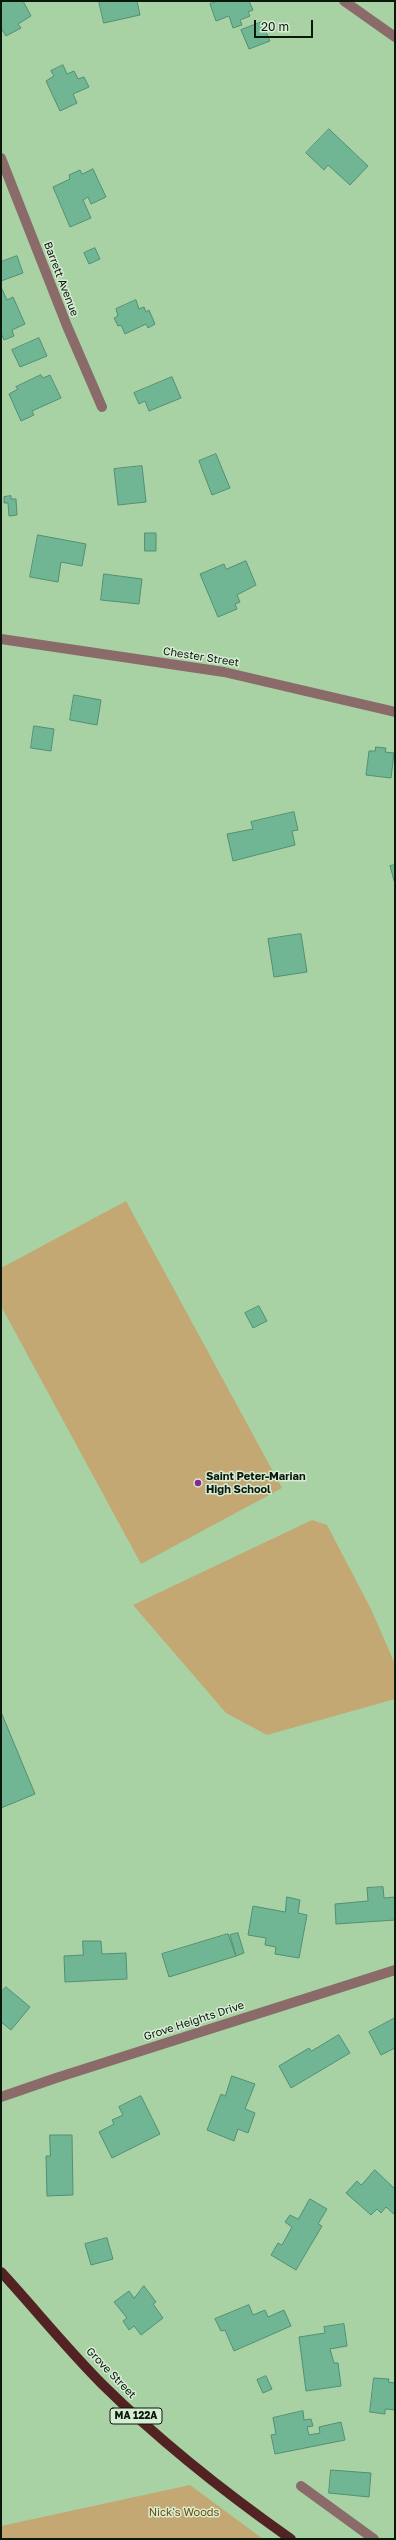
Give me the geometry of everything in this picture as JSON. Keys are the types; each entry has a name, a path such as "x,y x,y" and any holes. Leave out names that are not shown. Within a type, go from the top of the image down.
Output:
{"main road":[{"name":"Grove Street","path":"1,2272 102,2384 134,2414 200,2473 290,2539"}],"street":[{"path":"344,1 395,37"},
{"name":"Barrett Avenue","path":"1,158 67,326 102,407"},
{"name":"Chester Street","path":"1,639 224,672 395,712"},
{"name":"Grove Heights Drive","path":"1,2097 56,2078 395,1970"},
{"path":"301,2486 374,2539"}],"green space":[{"path":"126,1201 282,1488 141,1564 1,1306 1,1268"},
{"path":"312,1520 327,1525 371,1609 395,1664 395,1699 267,1735 226,1713 133,1605"},
{"name":"Nick's Woods","path":"190,2485 263,2539 1,2539 1,2526"}],"building":[{"path":"1,1 23,1 31,16 18,24 21,28 6,36 1,28"},
{"path":"99,1 137,1 140,15 104,23"},
{"path":"218,1 249,1 253,10 248,12 250,16 240,20 242,25 233,28 229,16 216,21 210,4"},
{"path":"262,22 270,41 249,49 241,30"},
{"path":"63,65 67,74 74,71 78,79 84,77 89,87 73,94 77,103 60,111 46,81 54,76 51,71"},
{"path":"329,129 368,166 350,185 328,165 324,170 306,153"},
{"path":"93,169 106,197 91,204 88,197 83,200 91,218 70,227 53,187 70,179 69,175 80,170 82,174"},
{"path":"95,248 100,259 89,264 84,253"},
{"path":"17,256 23,273 1,281 1,262"},
{"path":"1,287 7,300 13,297 25,324 12,330 14,336 4,340 1,333"},
{"path":"136,300 139,309 144,307 146,312 149,310 155,324 148,328 146,324 125,334 121,325 118,326 114,318 118,316 116,309"},
{"path":"39,338 47,356 20,367 12,350"},
{"path":"41,375 43,378 50,375 61,398 32,411 34,415 21,421 9,394 18,389 16,387"},
{"path":"172,377 181,398 149,411 145,401 139,404 134,393"},
{"path":"216,454 230,488 212,495 199,461"},
{"path":"142,466 146,502 118,505 114,469"},
{"path":"11,496 11,499 16,499 17,515 9,516 8,503 4,503 4,497"},
{"path":"145,533 156,533 156,551 145,551"},
{"path":"38,535 86,544 82,566 61,562 58,582 30,577"},
{"path":"246,561 256,585 237,595 240,602 235,604 237,609 218,617 200,574 224,564 226,569"},
{"path":"104,574 142,579 139,604 101,600"},
{"path":"74,695 101,700 97,725 70,720"},
{"path":"34,726 54,729 51,751 31,748"},
{"path":"376,747 386,748 385,752 394,753 391,778 366,775 369,751 375,751"},
{"path":"294,812 298,830 292,831 295,845 233,861 227,834 253,829 251,822"},
{"path":"395,865 395,884 390,866"},
{"path":"301,934 307,972 274,977 268,939"},
{"path":"259,1306 267,1321 253,1328 245,1313"},
{"path":"1,1712 35,1794 1,1808"},
{"path":"383,1887 384,1898 395,1897 395,1920 336,1924 335,1904 368,1901 367,1888"},
{"path":"287,1897 300,1900 298,1913 307,1915 299,1958 275,1954 276,1947 265,1945 266,1938 248,1935 253,1906 285,1912"},
{"path":"238,1933 244,1953 236,1956 230,1935"},
{"path":"228,1934 236,1956 169,1977 162,1954"},
{"path":"83,1941 101,1941 102,1954 126,1953 127,1979 65,1982 64,1956 83,1955"},
{"path":"6,1987 30,2007 11,2030 1,2022 1,1992"},
{"path":"395,2018 395,2048 381,2055 369,2032"},
{"path":"339,2035 350,2053 291,2088 279,2066 309,2048 311,2051"},
{"path":"232,2076 255,2084 245,2109 255,2113 248,2133 238,2129 234,2141 207,2130 221,2094 225,2096"},
{"path":"141,2096 160,2134 112,2158 99,2132 114,2124 112,2120 123,2115 119,2107"},
{"path":"50,2135 72,2135 73,2195 47,2196 46,2156 50,2156"},
{"path":"375,2170 395,2189 395,2215 386,2207 381,2213 377,2209 371,2215 346,2193 357,2181 361,2185"},
{"path":"310,2199 327,2209 318,2224 322,2226 296,2270 271,2255 278,2243 282,2245 292,2227 285,2222 290,2215 298,2219"},
{"path":"107,2238 113,2259 91,2265 85,2244"},
{"path":"144,2286 156,2302 153,2304 163,2318 141,2335 134,2326 129,2330 123,2321 127,2318 114,2302 129,2291 134,2298"},
{"path":"249,2305 253,2315 265,2310 268,2317 284,2310 291,2326 234,2351 225,2330 221,2331 215,2319"},
{"path":"344,2324 347,2346 330,2349 334,2363 338,2363 341,2386 306,2391 299,2337 325,2333 324,2327"},
{"path":"266,2376 272,2389 263,2393 257,2380"},
{"path":"374,2378 389,2379 388,2382 395,2383 395,2410 385,2409 385,2414 370,2412"},
{"path":"303,2411 304,2420 311,2419 313,2426 307,2427 309,2435 320,2433 319,2427 341,2422 345,2440 275,2454 271,2435 276,2434 273,2418"},
{"path":"331,2470 371,2473 369,2497 329,2493"}],"place":[{"name":"Saint Peter-Marian High School","path":"198,1483"}]}
